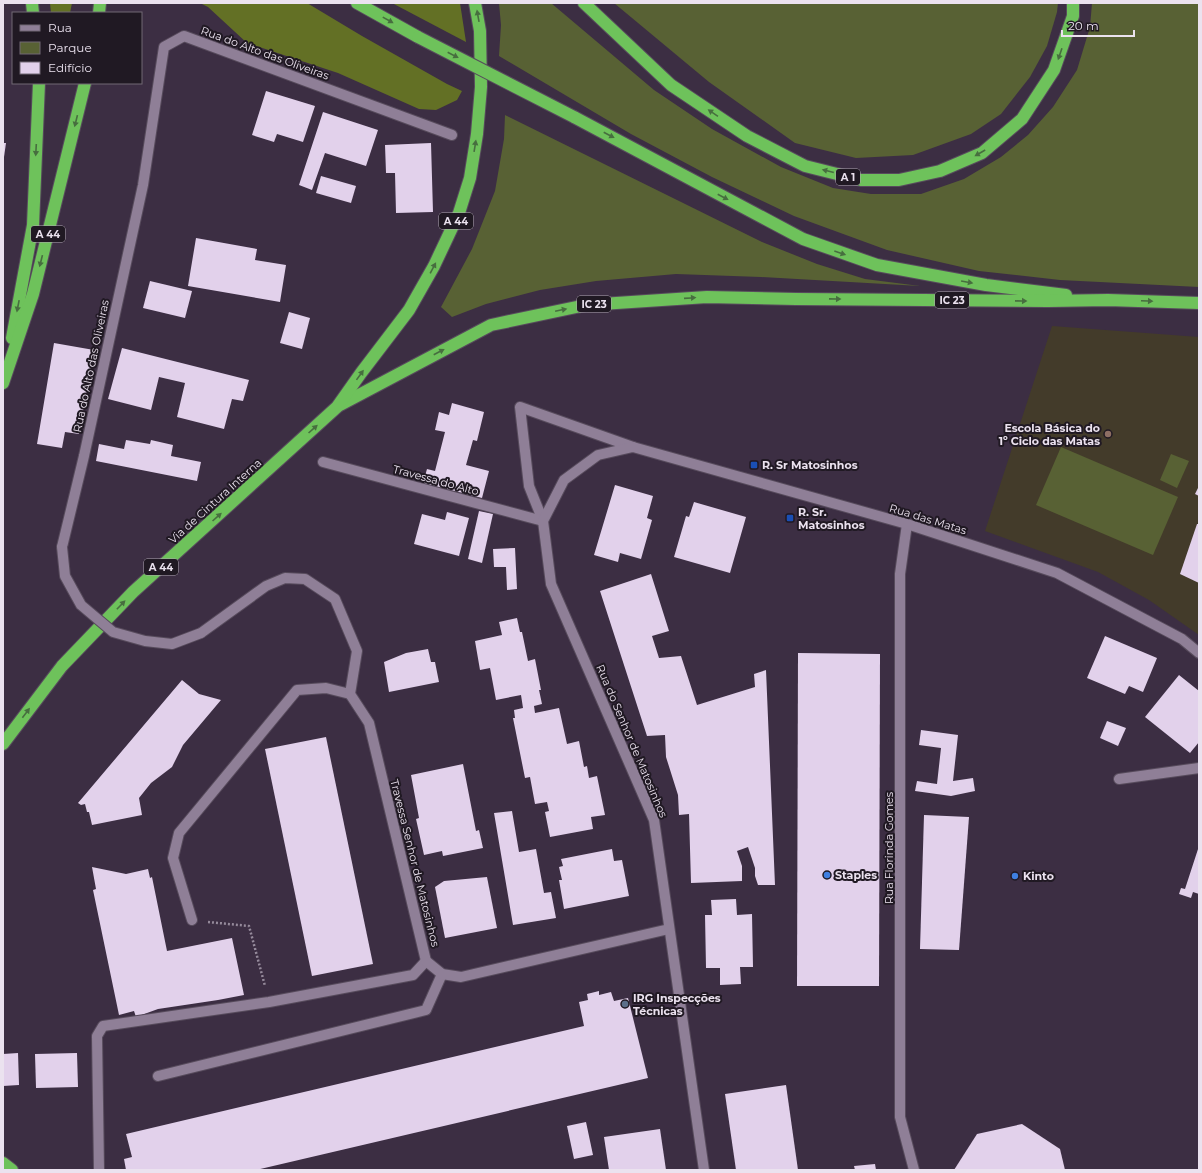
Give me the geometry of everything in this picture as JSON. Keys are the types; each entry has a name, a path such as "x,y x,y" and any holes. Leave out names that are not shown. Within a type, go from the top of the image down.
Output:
{"highway":[{"path":"357,3 418,37 574,117 803,240 884,267 986,285 1108,300"},
{"name":"A 44","path":"338,407 361,373 409,310 434,266 459,213 470,178 477,134 481,87 480,31 475,3"},
{"name":"A 1","path":"584,3 671,85 747,136 806,166 861,180 899,180 940,171 982,153 1022,119 1054,70 1073,16 1073,3"},
{"path":"3,382 33,225 39,84"},
{"name":"A 44","path":"3,382 33,294 85,84"},
{"name":"IC 23","path":"338,407 491,325 586,305 707,297 1033,301 1108,300 1199,303"},
{"name":"Via de Cintura Interna","path":"3,744 62,666 133,592 338,407"},
{"path":"3,1162 12,1170"}],"street":[{"name":"Rua do Alto das Oliveiras","path":"350,694 357,651 336,599 305,579 285,578 266,586 200,633 172,644 144,641 113,632 81,605 65,576 62,547 84,456 143,185 164,46 184,36 452,135"},
{"name":"Rua das Matas","path":"543,521 529,486 520,407 633,447 907,524 1057,573 1182,639 1199,653"},
{"path":"543,521 564,480 598,455 633,447"},
{"name":"Travessa do Alto","path":"324,462 543,521"},
{"name":"Rua do Senhor de Matosinhos","path":"543,521 551,584 654,820 704,1170"},
{"name":"Rua Florinda Gomes","path":"907,524 900,582 900,1118 914,1170"},
{"path":"192,920 173,858 179,833 297,690 326,688 350,694"},
{"name":"Travessa Senhor de Matosinhos","path":"350,694 369,723 426,961 442,974"},
{"path":"1119,779 1199,768"},
{"path":"158,1076 426,1010 442,974 461,977 669,929"},
{"path":"99,1170 97,1036 103,1026 269,1002 413,975 426,961"}],"path":[{"path":"192,920 249,926 269,1002"}],"shaded area":[{"name":"Escola Básica do 1º Ciclo das Matas","path":"1052,326 1199,337 1199,635 1149,600 1098,572 985,531"}],"green space":[{"path":"50,3 72,3 70,12 51,12"},
{"path":"200,3 307,3 362,36 462,91 457,100 436,110 419,109 338,73 247,43 208,7"},
{"path":"392,3 460,3 466,42"},
{"path":"499,3 551,3 654,90 712,129 781,167 833,188 871,194 921,194 964,179 1001,157 1028,135 1053,107 1077,70 1090,27 1092,3 1199,3 1199,287 1060,280 979,271 887,250 794,216 712,177 631,134 499,56 501,25"},
{"path":"614,3 1058,3 1057,12 1047,46 1030,77 1001,114 971,134 913,155 856,158 795,143 709,82"},
{"path":"505,115 762,242 817,264 865,279 920,286 676,274 596,281 540,290 486,304 452,317 441,307 472,249 495,191 504,139"},
{"path":"1061,447 1178,497 1153,555 1036,505"},
{"path":"1171,454 1189,461 1177,488 1160,480"}],"building":[{"path":"266,91 315,106 303,142 277,134 274,142 252,135"},
{"path":"323,112 378,130 366,166 325,153 312,190 299,185"},
{"path":"3,143 6,143 4,157 3,157"},
{"path":"431,143 433,212 396,213 395,173 386,173 385,145"},
{"path":"321,176 356,186 351,203 316,193"},
{"path":"196,238 257,249 255,260 286,265 280,302 188,286"},
{"path":"150,281 192,291 185,318 143,308"},
{"path":"289,312 310,318 302,349 280,343"},
{"path":"54,343 94,350 79,434 65,432 62,448 37,444"},
{"path":"122,348 249,380 243,401 232,399 224,429 177,417 185,383 159,377 151,410 108,399"},
{"path":"452,403 484,412 477,441 473,440 466,465 489,471 482,498 423,483 427,469 435,471 445,432 435,430 439,412 449,415"},
{"path":"126,440 150,444 151,440 173,445 171,456 201,462 197,481 96,461 99,444 124,449"},
{"path":"615,485 653,496 647,518 652,520 641,559 620,553 618,562 594,555"},
{"path":"1199,486 1199,496 1195,494"},
{"path":"694,502 746,517 730,573 674,557 686,516 689,517"},
{"path":"479,511 493,514 482,563 468,559"},
{"path":"447,512 469,518 459,556 414,544 422,514 445,520"},
{"path":"1197,524 1199,524 1199,583 1180,574"},
{"path":"515,548 517,589 507,590 506,567 494,567 493,549"},
{"path":"651,574 669,631 652,636 659,658 681,656 697,705 755,687 754,674 766,670 775,885 758,885 755,876 755,868 748,847 737,851 742,866 742,881 691,883 689,814 679,815 678,795 666,757 665,735 647,736 600,591"},
{"path":"517,618 520,632 522,632 528,661 535,659 541,690 539,690 542,704 534,706 535,713 559,708 567,744 579,741 584,767 587,766 589,778 597,776 605,815 591,817 593,829 550,837 545,812 549,811 547,802 535,804 530,777 525,778 513,718 515,718 514,710 523,708 521,695 496,700 490,668 480,670 475,641 502,635 499,622"},
{"path":"1105,636 1157,658 1143,692 1129,686 1125,694 1087,678"},
{"path":"428,649 431,662 435,662 439,682 389,692 384,662 406,653"},
{"path":"798,653 880,654 879,986 797,986"},
{"path":"1179,675 1199,691 1199,742 1190,753 1145,717"},
{"path":"182,680 199,694 221,700 183,745 172,767 151,783 139,798 142,815 92,825 89,812 87,812 85,804 81,805 78,803"},
{"path":"1107,721 1126,728 1118,746 1100,738"},
{"path":"921,730 958,735 953,781 973,778 975,791 951,796 915,791 917,781 937,784 941,748 919,745"},
{"path":"326,737 373,964 312,976 265,749"},
{"path":"463,764 476,831 479,830 483,848 443,856 442,851 424,855 416,819 419,818 411,775"},
{"path":"512,811 519,852 536,849 544,893 551,892 556,918 513,925 494,813"},
{"path":"924,815 969,817 959,950 920,949"},
{"path":"1199,846 1199,894 1193,892 1191,898 1179,894 1181,888 1185,889"},
{"path":"612,849 614,861 622,860 629,896 564,909 559,880 562,880 559,867 563,866 561,859"},
{"path":"92,867 126,874 148,869 150,878 152,877 167,951 232,938 244,995 158,1009 136,1017 134,1011 119,1015 93,890 96,889"},
{"path":"487,877 497,928 445,938 435,887 444,881"},
{"path":"736,899 737,915 752,914 753,967 740,967 741,984 720,985 720,968 706,968 705,915 712,915 711,900"},
{"path":"599,991 599,995 611,992 614,1001 628,998 648,1078 256,1170 126,1170 124,1159 132,1157 126,1134 584,1026 579,1002 588,1000 587,994"},
{"path":"18,1053 19,1085 3,1086 3,1054"},
{"path":"77,1053 78,1087 36,1088 35,1054"},
{"path":"786,1085 798,1170 736,1170 725,1094"},
{"path":"586,1122 593,1155 574,1159 567,1126"},
{"path":"1022,1124 1060,1149 1065,1170 954,1170 977,1134"},
{"path":"660,1129 666,1170 609,1170 604,1137"},
{"path":"875,1164 876,1170 855,1170 854,1166"}],"place":[{"name":"Escola Básica do 1º Ciclo das Matas","path":"1108,434"},
{"name":"R. Sr Matosinhos","path":"754,465"},
{"name":"R. Sr. Matosinhos","path":"790,518"},
{"name":"Staples","path":"827,875"},
{"name":"Kinto","path":"1015,876"},
{"name":"IRG Inspecções Técnicas","path":"625,1004"}]}
